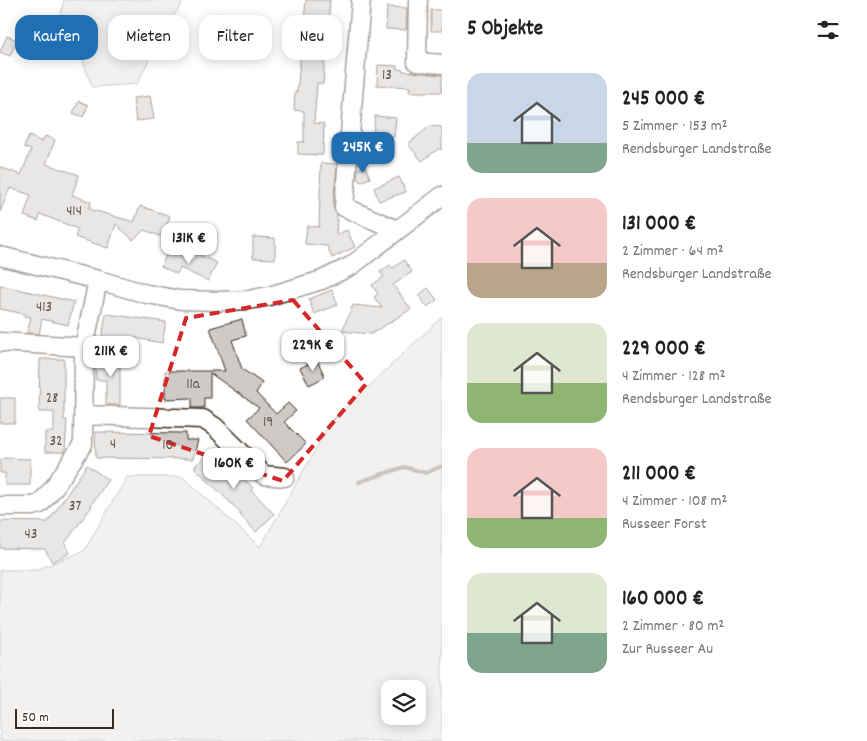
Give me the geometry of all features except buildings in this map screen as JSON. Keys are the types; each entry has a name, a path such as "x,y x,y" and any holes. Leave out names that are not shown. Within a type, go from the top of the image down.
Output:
{"street":[{"path":"361,0 344,207 396,230"},
{"path":"418,0 417,62 442,64"},
{"path":"0,256 147,294 182,300 248,300 269,296 322,280 350,266 442,196"},
{"path":"0,506 33,506 40,504 83,444 84,347 98,280"},
{"path":"0,342 84,347"},
{"path":"84,415 203,418 215,427 264,475 286,477"}],"highlighted area":[{"path":"293,300 366,384 283,481 149,436 186,318"}],"shaded area":[{"path":"64,0 184,0 174,15 108,15 108,60 149,60 137,84 92,87 83,60 98,60 98,15 60,15"},
{"path":"442,317 442,741 0,741 0,570 36,570 84,551 127,477 183,477 260,547 332,421"}],"waterway":[{"path":"359,482 404,467 426,473 442,466"}]}
